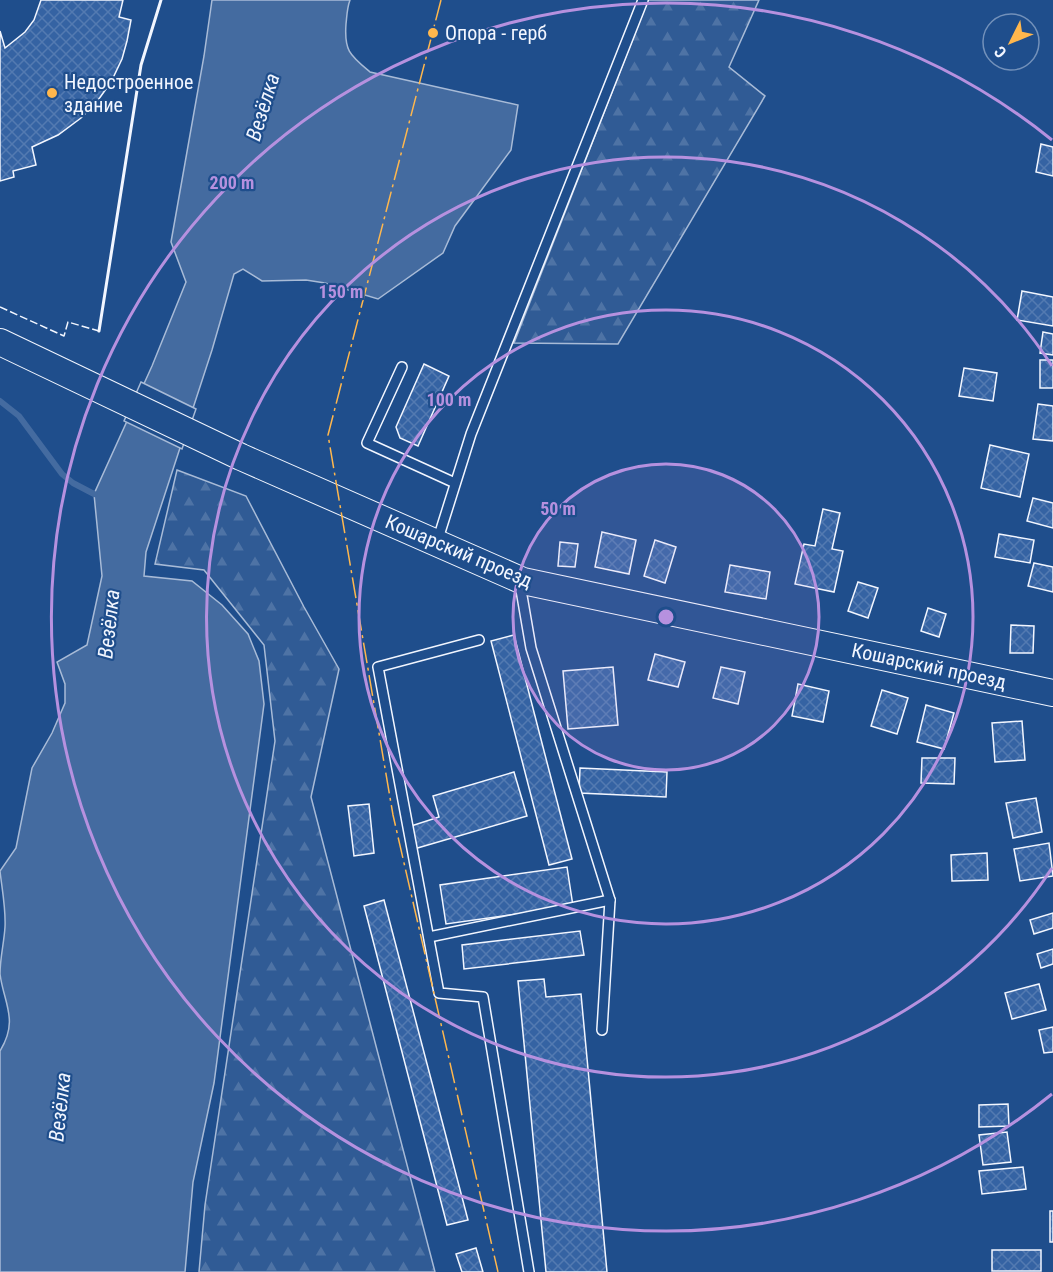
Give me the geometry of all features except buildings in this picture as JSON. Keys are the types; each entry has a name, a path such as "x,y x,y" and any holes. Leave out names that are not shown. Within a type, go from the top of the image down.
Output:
{"street":[{"name":"Кошарский проезд","path":"0,342 65,371 241,457 523,581 1053,693"}],"lane":[{"path":"437,542 471,434 643,0"},
{"path":"402,367 367,443 455,483"},
{"path":"523,581 521,591 531,648 610,900 602,1030"},
{"path":"479,640 378,667 439,993 483,997 529,1272"},
{"path":"429,937 610,900"}],"green space":[{"path":"648,0 759,0 729,67 765,96 618,344 514,343"},
{"path":"177,470 246,496 339,669 311,797 435,1272 199,1272 205,1205 275,741 264,645 204,570 155,564"}],"water":[{"name":"Везёлка","path":"212,0 350,0 346,40 347,47 358,61 370,72 518,105 511,150 455,226 443,253 378,299 325,283 306,280 262,281 243,269 234,274 212,350 146,552 144,576 192,581 222,605 248,634 259,661 264,704 214,1083 193,1182 185,1272 0,1272 0,1051 9,1030 9,1012 0,974 5,920 0,871 16,848 32,768 52,733 65,703 65,684 57,662 87,645 102,576 94,494 152,366 186,282 171,242"}],"pier":[{"path":"141,382 196,409 182,449 124,421"}],"waterway":[{"path":"0,401 19,416 62,474 73,483 94,494"}],"fence":[{"path":"0,307 64,336 68,322 99,331"}],"wall":[{"path":"99,331 141,65 161,0"}],"power":[{"path":"441,0 328,435 393,815 498,1272"}],"place":[{"name":"Опора - герб","path":"433,33"},
{"name":"Недостроенное здание","path":"52,93"}]}
